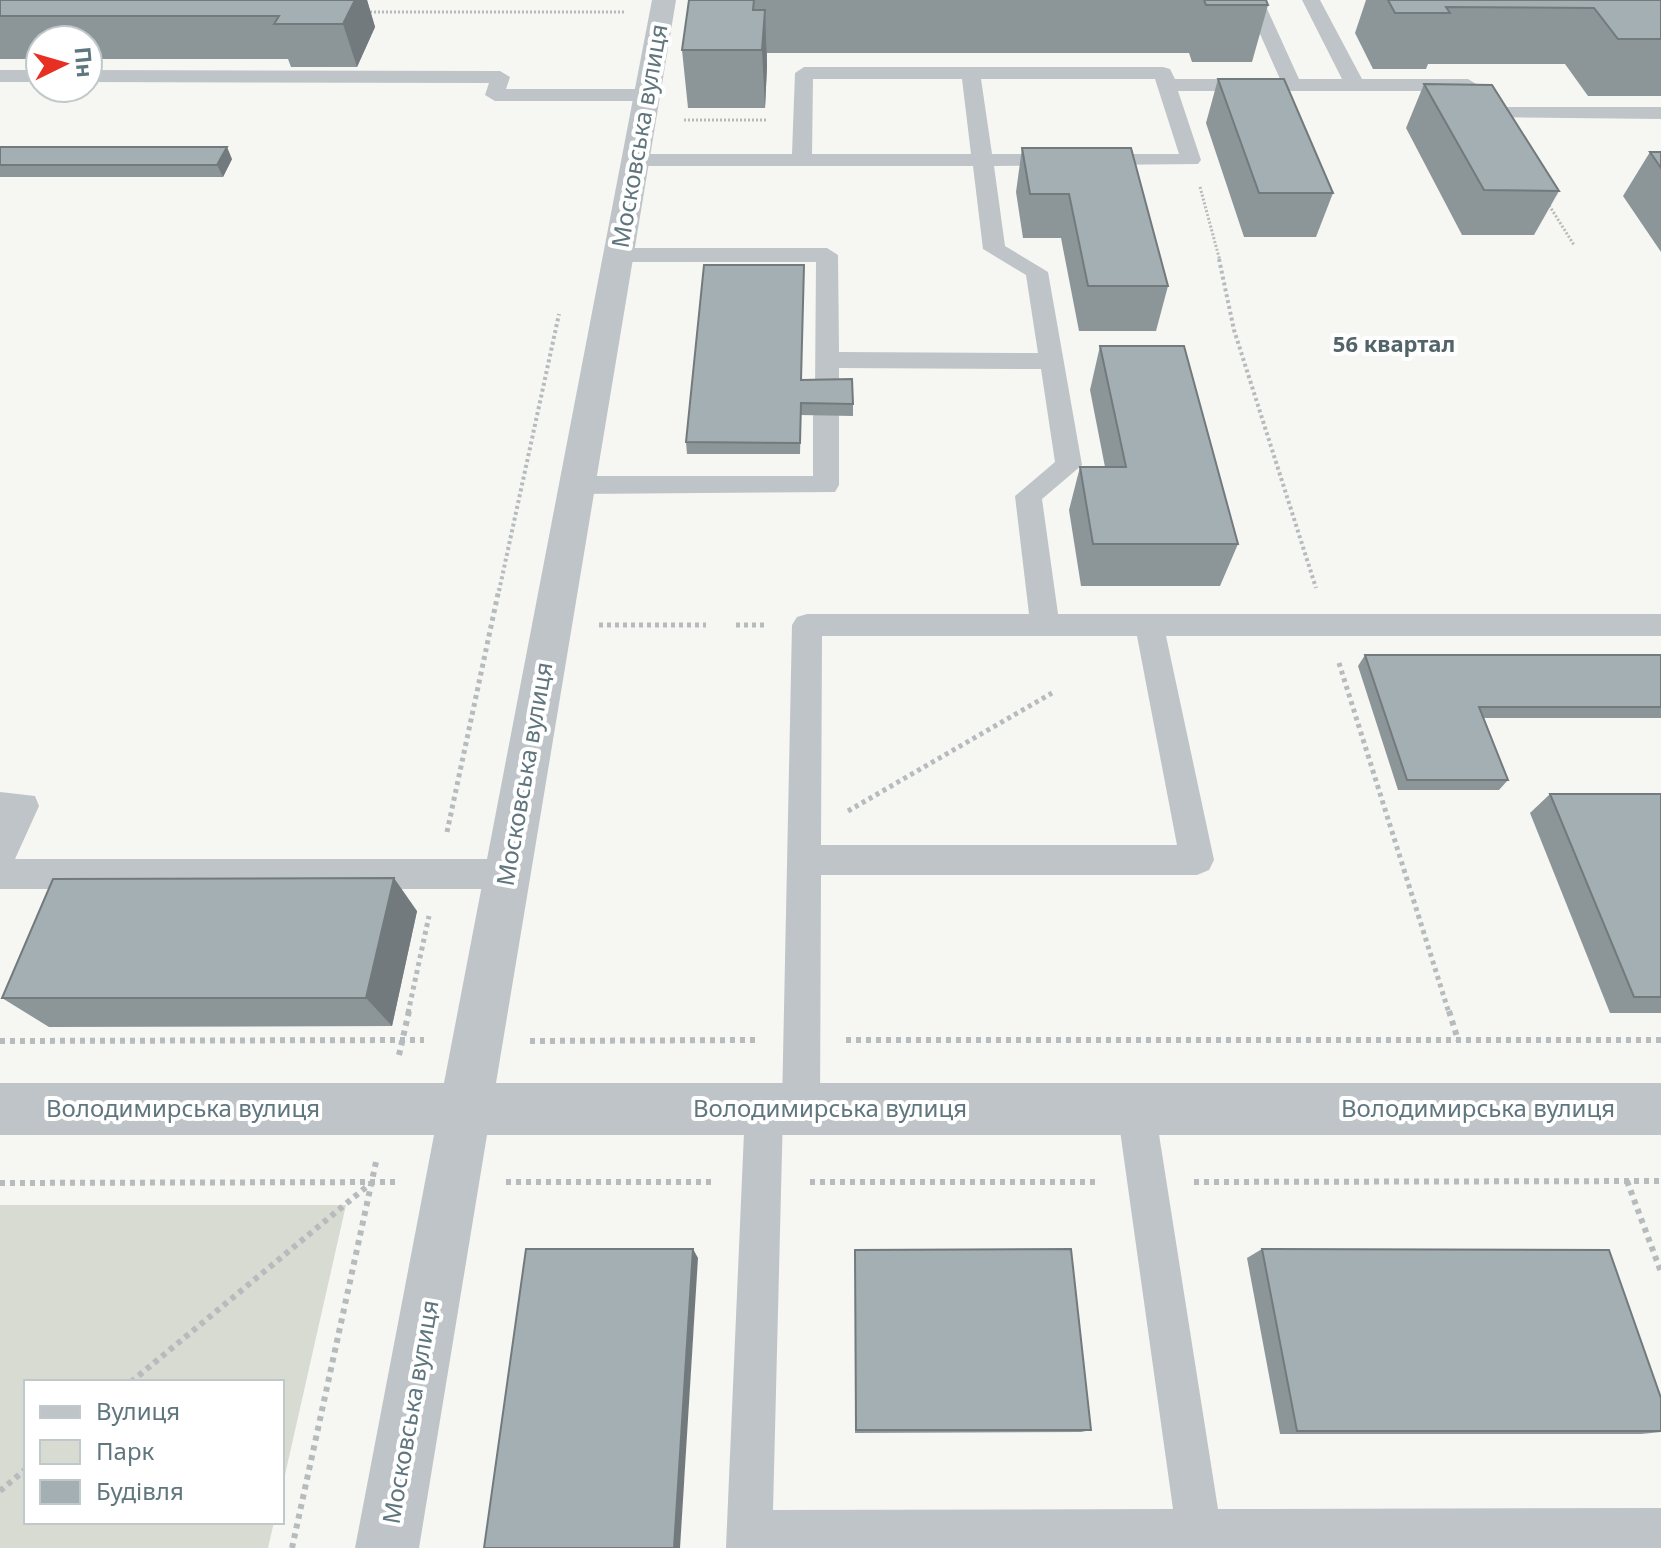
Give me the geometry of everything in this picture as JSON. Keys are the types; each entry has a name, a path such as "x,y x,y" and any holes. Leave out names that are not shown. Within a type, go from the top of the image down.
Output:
{"street":[{"name":"Московська вулиця","path":"387,1548 636,160 647,95 650,8"},
{"name":"Володимирська вулиця","path":"0,1109 1661,1109"}],"lane":[{"path":"1254,0 1292,85"},
{"path":"1311,0 1355,85"},
{"path":"636,160 802,160 982,160 1191,160 1163,73 804,73 802,160"},
{"path":"971,73 994,249 1037,272 1069,465 1028,496 1045,625"},
{"path":"0,76 24,76"},
{"path":"104,76 500,77 495,95 647,95"},
{"path":"1167,85 1474,85 1546,199"},
{"path":"1492,113 1661,113"},
{"path":"577,485 826,485 827,255 618,255"},
{"path":"827,360 1052,361"},
{"path":"1661,625 807,625 804,848 782,1109 761,1182 750,1540 1199,1532 1434,1540 1661,1531"},
{"path":"804,848 1197,860 1149,625"},
{"path":"0,806 23,806 0,856"},
{"path":"0,874 508,874"},
{"path":"1136,1109 1199,1532"}],"path":[{"path":"358,12 650,8 607,95"},
{"path":"680,120 803,120"},
{"path":"1546,199 1574,245"},
{"path":"1213,227 1234,330 1458,1040"},
{"path":"292,1548 560,313"},
{"path":"585,625 706,625"},
{"path":"804,848 1052,693"},
{"path":"1627,1181 1661,1272"},
{"path":"0,1183 1661,1181"},
{"path":"133,1380 371,1183"},
{"path":"0,1491 24,1471"}],"green space":[{"path":"0,1205 346,1205 284,1479 284,1380 24,1380 24,1524 274,1524 268,1548 0,1548"}],"building":[{"path":"0,0 355,0 343,24 274,24 279,16 0,16"},
{"path":"689,0 754,0 753,10 765,10 762,50 682,50"},
{"path":"1204,0 1266,0 1268,5 1206,5"},
{"path":"1388,0 1661,0 1661,39 1618,39 1594,8 1446,7 1450,13 1395,13"},
{"path":"1218,79 1284,79 1333,193 1259,193"},
{"path":"1424,84 1492,85 1559,191 1484,190"},
{"path":"0,147 227,147 217,165 0,165"},
{"path":"1022,148 1131,148 1168,286 1088,286 1069,194 1030,194"},
{"path":"1650,152 1661,152 1661,168"},
{"path":"704,265 804,265 801,380 852,379 853,404 801,403 800,443 686,442"},
{"path":"1100,346 1184,346 1238,544 1093,544 1080,467 1126,467"},
{"path":"1365,655 1661,655 1661,707 1479,707 1508,780 1407,780"},
{"path":"1550,794 1661,794 1661,997 1634,997"},
{"path":"394,878 366,998 2,998 53,879"},
{"path":"526,1249 693,1249 674,1548 484,1548"},
{"path":"1071,1249 1091,1430 856,1430 855,1250"},
{"path":"1262,1249 1609,1250 1661,1398 1661,1431 1297,1431"}],"district":[{"name":"56 квартал","path":"1394,344"}]}
